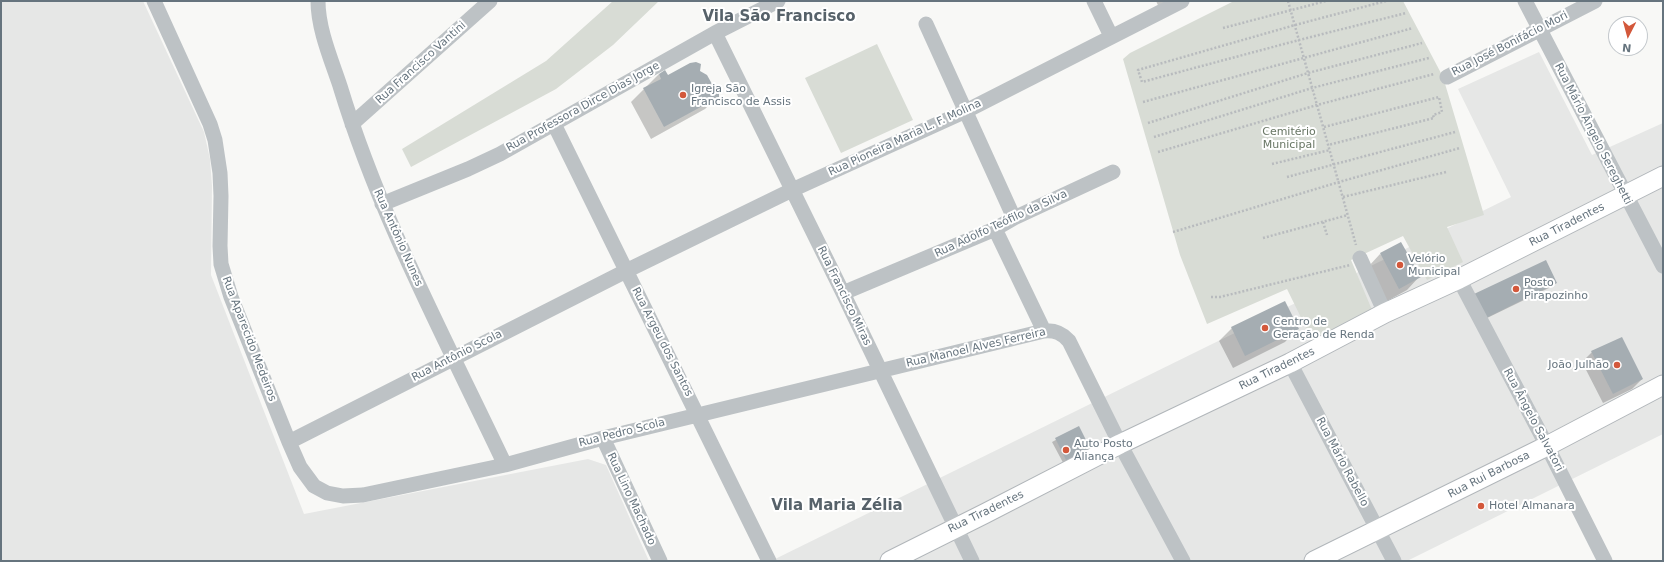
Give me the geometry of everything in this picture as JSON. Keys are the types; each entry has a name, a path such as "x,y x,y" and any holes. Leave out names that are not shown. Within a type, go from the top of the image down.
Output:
{"main road":[{"name":"Rua Tiradentes","path":"890,561 1120,444 1290,363 1385,313 1459,280 1663,176"},
{"name":"Rua Rui Barbosa","path":"1314,561 1547,446 1663,385"}],"street":[{"name":"Rua Aparecido Medeiros","path":"154,1 216,140 221,196 221,264 231,297 289,442 300,467 314,486 327,493 342,496 364,495"},
{"name":"Rua Antônio Nunes","path":"318,1 322,29 352,124 382,204 504,465"},
{"name":"Rua Francisco Vantini","path":"352,124 490,1"},
{"name":"Rua Professora Dirce Dias Jorge","path":"382,204 468,169 554,124 715,33 778,1"},
{"path":"1094,1 1111,36"},
{"name":"Rua Pioneira Maria L. F. Molina","path":"626,271 792,190 966,110 1182,1"},
{"name":"Rua Mário Ângelo Sereghetti","path":"1525,1 1663,266"},
{"name":"Rua José Bonifácio Mori","path":"1443,75 1594,1"},
{"path":"926,24 1014,218"},
{"name":"Rua Francisco Miras","path":"715,33 843,293 972,561"},
{"name":"Rua Argeu dos Santos","path":"554,124 769,561"},
{"name":"Rua Adolfo Teófilo da Silva","path":"843,293 995,229 1014,218 1113,172"},
{"path":"995,229 1044,331"},
{"path":"1361,260 1385,313"},
{"name":"Rua Antônio Scola","path":"289,442 626,271"},
{"name":"Rua Ângelo Salvatori","path":"1459,280 1547,446 1605,561"},
{"name":"Rua Manoel Alves Ferreira","path":"880,370 1044,331 1058,332 1064,335 1069,341 1120,444"},
{"name":"Rua Mário Rabello","path":"1290,363 1394,561"},
{"name":"Rua Pedro Scola","path":"364,495 504,465 603,438 880,370"},
{"name":"Rua Lino Machado","path":"603,438 660,561"},
{"path":"1120,444 1183,561"}],"path":[{"path":"1211,297 1220,297 1361,260 1288,1"},
{"path":"1223,28 1326,1"},
{"path":"1386,1 1295,25 1138,70 1142,82 1406,13"},
{"path":"1143,102 1413,28"},
{"path":"1148,123 1308,73 1422,43"},
{"path":"1154,137 1312,88 1430,58"},
{"path":"1158,152 1317,105 1443,75"},
{"path":"1324,127 1438,97 1442,112 1433,114 1434,118 1328,145"},
{"path":"1287,177 1455,132"},
{"path":"1173,232 1339,182 1460,148"},
{"path":"1272,164 1330,150"},
{"path":"1343,197 1446,172"},
{"path":"1263,238 1348,215"},
{"path":"1323,222 1327,235"}],"shaded area":[{"path":"1,1 143,1 204,132 210,159 212,186 211,275 304,514 588,459 606,465 649,561 1,561"},
{"path":"1539,52 1592,155 1663,123 1663,434 1407,561 771,561 1511,197 1458,89"}],"green space":[{"path":"613,1 659,1 613,45 556,89 411,167 402,149 546,61"},
{"name":"Cemitério Municipal","path":"1234,1 1403,1 1443,77 1484,215 1447,227 1463,262 1427,280 1403,236 1351,260 1375,317 1313,342 1287,289 1207,324 1180,255 1123,59 1130,53"},
{"path":"877,44 913,120 841,153 805,78"}],"building":[{"name":"Igreja São Francisco de Assis","path":"696,62 701,64 700,71 707,75 712,84 710,90 719,93 719,97 664,127 643,88 661,79 659,74 665,70 668,75 690,63"},
{"name":"Velório Municipal","path":"1401,242 1421,277 1399,289 1380,253"},
{"name":"Posto Pirapozinho","path":"1546,260 1557,283 1486,318 1474,294"},
{"name":"Centro de Geração de Renda","path":"1285,301 1299,329 1245,356 1231,327"},
{"name":"João Julhão","path":"1622,337 1643,379 1613,394 1591,351"},
{"path":"1079,426 1094,456 1070,468 1055,438"}],"place":[{"name":"Igreja São Francisco de Assis","path":"683,95"},
{"name":"Velório Municipal","path":"1400,265"},
{"name":"Posto Pirapozinho","path":"1516,289"},
{"name":"Centro de Geração de Renda","path":"1265,328"},
{"name":"João Julhão","path":"1617,365"},
{"name":"Auto Posto Aliança","path":"1066,450"},
{"name":"Hotel Almanara","path":"1481,506"}],"district":[{"name":"Vila São Francisco","path":"779,17"},
{"name":"Vila Maria Zélia","path":"837,506"}]}
